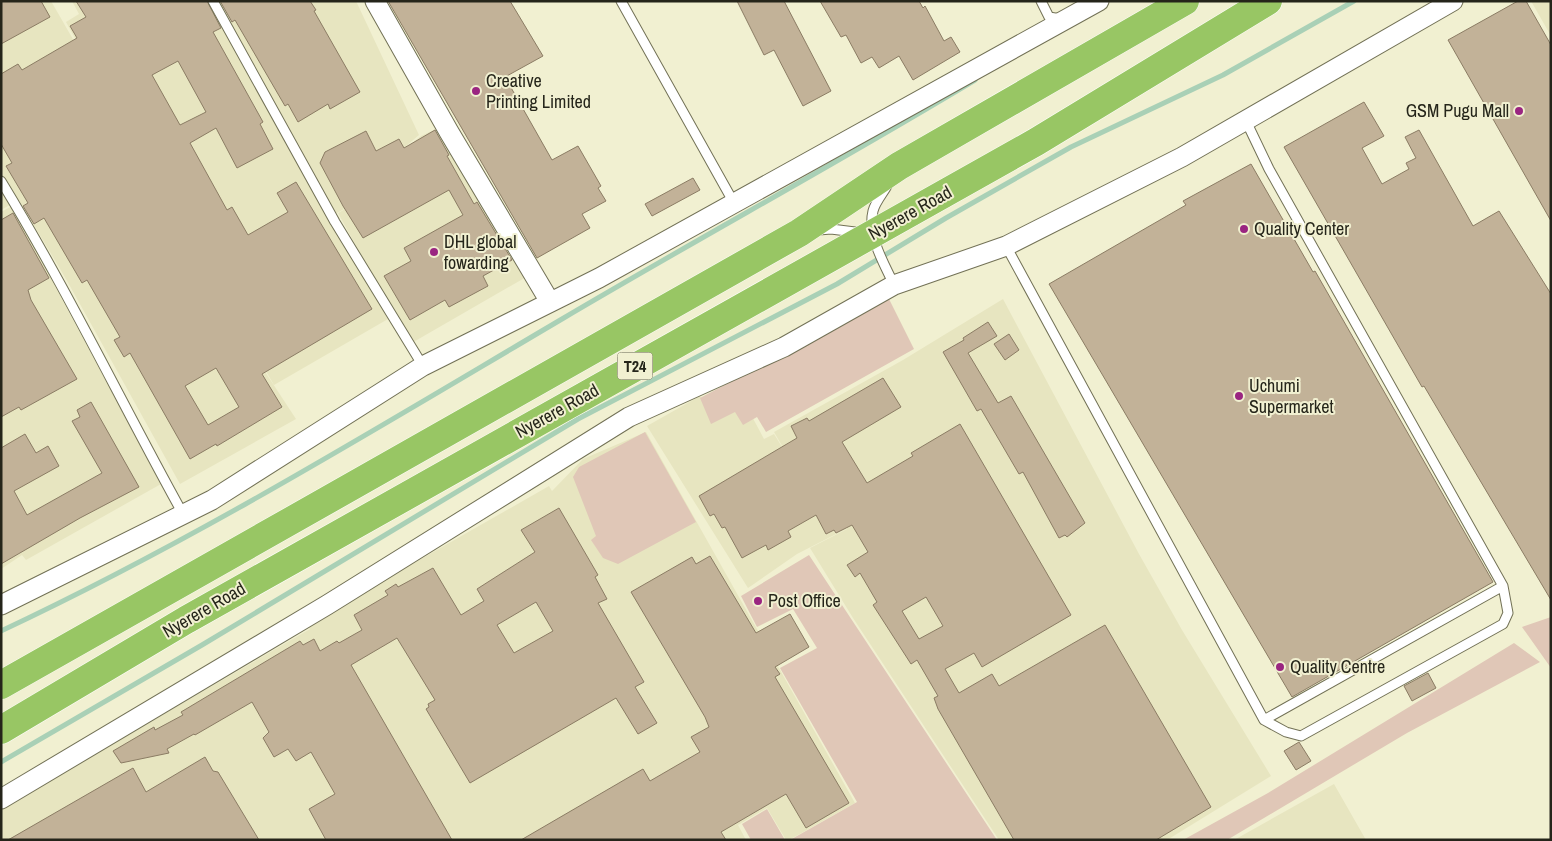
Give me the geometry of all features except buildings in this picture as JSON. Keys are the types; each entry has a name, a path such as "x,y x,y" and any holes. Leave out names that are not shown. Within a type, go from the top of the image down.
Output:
{"highway":[{"name":"Nyerere Road","path":"1,685 799,233 899,166 1185,1"},
{"name":"Nyerere Road","path":"1,730 186,620 1036,142 1268,1"}],"street":[{"path":"375,1 454,140 550,302"},
{"path":"1,605 212,500 423,366 599,278 1099,1"},
{"path":"1,799 319,610 628,418 784,346 894,285 1006,246 1182,157 1453,1"}],"lane":[{"path":"213,1 335,222 423,366"},
{"path":"620,1 734,203"},
{"path":"1041,1 1049,17 1066,20"},
{"path":"1006,246 1264,720 1286,732 1301,736 1503,624 1508,613 1503,586 1269,169 1246,121"},
{"path":"894,285 873,235 873,210 899,166"},
{"path":"1,181 41,247 133,424 183,514"},
{"path":"799,233 831,229 873,235"},
{"path":"1264,720 1503,586"}],"shaded area":[{"path":"1,1 51,1 258,361 296,419 180,484 66,279 19,200 1,210"},
{"path":"72,1 208,1 388,319 274,385 161,193 66,22 79,14"},
{"path":"216,1 356,1 419,135 405,147 417,170 407,147 421,136 438,128 528,276 410,344 338,213 391,184 335,214"},
{"path":"1531,1 1551,1 1551,36"},
{"path":"12,206 161,484 26,560 22,555 1,569 1,212"},
{"path":"889,299 914,349 766,432 757,417 743,425 735,412 711,424 700,398"},
{"path":"1003,299 1139,554 1182,630 1271,776 1167,840 999,840 853,618 810,548 847,529 838,514 846,529 797,554 748,588 647,426 700,396 713,411 741,396 764,439 774,434 792,463 774,432 903,360"},
{"path":"645,432 696,522 618,564 603,558 591,540 596,536 573,477 579,467"},
{"path":"646,432 855,803 789,840 786,840 767,808 738,825 746,840 1,840 1,809 310,629 307,624 549,486 552,491 583,459"},
{"path":"809,555 997,840 790,840 857,802 780,668 817,648 793,609 757,627 741,596"},
{"path":"1551,617 1551,668 1522,627"},
{"path":"1514,643 1540,662 1407,733 1227,840 1183,840 1268,793"},
{"path":"1334,784 1366,840 1234,840"},
{"path":"767,809 785,840 751,840 742,824"}],"waterway":[{"path":"1,762 202,645 578,419 837,284 946,218 1071,147 1223,75 1354,1"},
{"path":"1,631 144,559 285,482 975,80"}],"place":[{"name":"Creative Printing Limited","path":"476,91"},
{"name":"GSM Pugu Mall","path":"1519,111"},
{"name":"Quality Center","path":"1244,229"},
{"name":"DHL global fowarding","path":"434,252"},
{"name":"Uchumi Supermarket","path":"1239,396"},
{"name":"Post Office","path":"758,601"},
{"name":"Quality Centre","path":"1280,667"}]}
